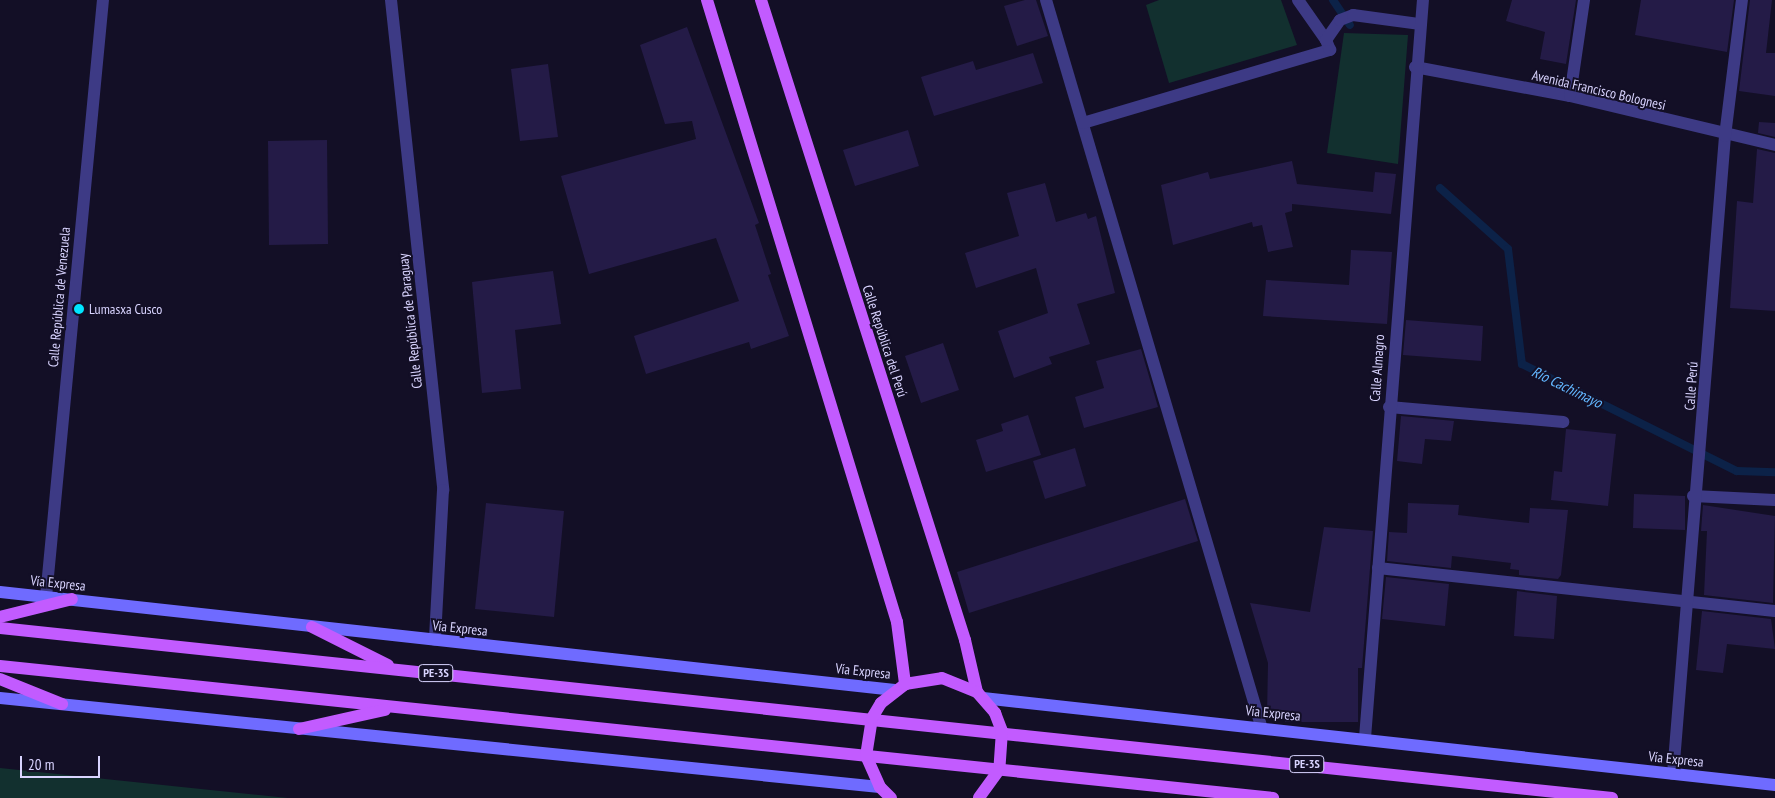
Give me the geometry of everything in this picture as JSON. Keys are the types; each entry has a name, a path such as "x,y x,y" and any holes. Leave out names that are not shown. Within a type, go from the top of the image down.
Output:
{"main road":[{"path":"707,0 898,622 900,687 872,718 866,756 880,787 891,798"},
{"name":"Calle República del Perú","path":"761,0 965,640 980,695 1002,731"},
{"name":"Vía Expresa","path":"0,592 435,640 900,687 942,678 980,695 1775,785"},
{"path":"0,617 72,599"},
{"path":"312,627 397,669"},
{"name":"PE-3S","path":"0,628 1002,731 1612,798"},
{"path":"0,666 1273,798"},
{"path":"0,679 62,704"},
{"path":"0,698 880,787"},
{"path":"299,729 396,708"},
{"path":"979,798 999,770 1002,731"}],"street":[{"name":"Calle República de Venezuela","path":"46,597 103,0"},
{"name":"Calle República de Paraguay","path":"391,0 443,490 435,640"},
{"path":"1046,0 1261,726"},
{"path":"1083,123 1330,50 1326,40 1298,0"},
{"name":"Calle Almagro","path":"1365,738 1415,67 1423,0"},
{"path":"1570,96 1584,0"},
{"name":"Calle Perú","path":"1673,774 1694,496 1702,432 1724,136 1742,0"},
{"path":"1326,40 1340,20 1353,15 1420,24"},
{"name":"Avenida Francisco Bolognesi","path":"1415,67 1570,96 1724,136 1775,145"},
{"path":"1389,407 1563,422"},
{"path":"1694,496 1775,500"},
{"path":"1378,568 1775,611"}],"green space":[{"path":"1159,0 1281,0 1297,45 1169,83 1146,5"},
{"path":"1344,33 1408,35 1398,164 1327,153"},
{"path":"0,768 288,798 0,798"}],"building":[{"path":"1025,0 1036,0 1048,36 1017,46 1004,6"},
{"path":"1512,0 1576,0 1566,64 1540,59 1545,32 1506,21"},
{"path":"1641,0 1734,0 1727,52 1635,35"},
{"path":"1750,0 1772,0 1766,53 1775,53 1775,96 1739,91"},
{"path":"687,27 759,223 755,225 771,274 768,275 789,336 751,349 749,342 646,374 634,336 739,301 716,238 589,274 561,176 696,139 692,121 665,124 640,45"},
{"path":"1033,53 1043,83 934,116 921,77 973,61 976,70"},
{"path":"548,64 558,137 520,141 511,69"},
{"path":"1759,122 1775,123 1775,137 1758,133"},
{"path":"908,130 919,166 855,186 843,150"},
{"path":"327,140 328,244 269,245 268,141"},
{"path":"1757,149 1775,153 1775,311 1730,308 1737,201 1753,203"},
{"path":"1292,161 1297,184 1373,192 1375,172 1396,174 1391,214 1292,204 1292,211 1285,213 1293,247 1268,252 1262,225 1253,227 1252,222 1173,245 1161,185 1208,172 1210,179"},
{"path":"1045,183 1056,222 1086,213 1088,219 1096,216 1115,293 1077,304 1090,344 1049,357 1052,364 1014,378 998,331 1048,313 1036,268 976,288 965,253 1019,236 1007,193"},
{"path":"1351,250 1392,252 1387,324 1263,316 1266,280 1349,285"},
{"path":"553,271 561,324 515,330 521,389 482,393 472,282"},
{"path":"1406,320 1483,326 1481,361 1403,355"},
{"path":"943,343 959,390 921,403 905,356"},
{"path":"1141,349 1158,407 1084,428 1075,397 1104,388 1096,361"},
{"path":"1028,415 1041,455 986,472 976,440 1003,431 1001,424"},
{"path":"1401,416 1454,421 1451,441 1425,439 1422,464 1397,461"},
{"path":"1566,429 1616,434 1608,506 1551,500 1554,471 1562,472"},
{"path":"1075,448 1086,486 1045,499 1033,461"},
{"path":"1634,494 1685,496 1685,530 1633,528"},
{"path":"1185,499 1198,541 969,613 957,572"},
{"path":"486,503 564,511 554,617 475,609"},
{"path":"1408,503 1459,505 1458,515 1529,523 1530,508 1568,510 1561,575 1558,579 1519,575 1519,570 1510,569 1511,563 1452,556 1451,568 1387,561 1389,532 1407,533"},
{"path":"1703,505 1775,516 1773,603 1704,595 1707,531 1701,531"},
{"path":"1324,527 1373,531 1362,668 1358,668 1358,722 1285,722 1285,715 1267,715 1268,663 1250,603 1310,612"},
{"path":"1386,577 1449,584 1445,626 1382,619"},
{"path":"1517,591 1557,596 1554,639 1514,636"},
{"path":"1702,611 1771,619 1775,649 1727,644 1723,673 1696,670"}],"waterway":[{"name":"Río Cachimayo","path":"1333,0 1350,25"},
{"name":"Río Cachimayo","path":"1440,188 1508,249 1522,364 1737,471 1775,472"}],"place":[{"name":"Lumasxa Cusco","path":"79,309"}]}
